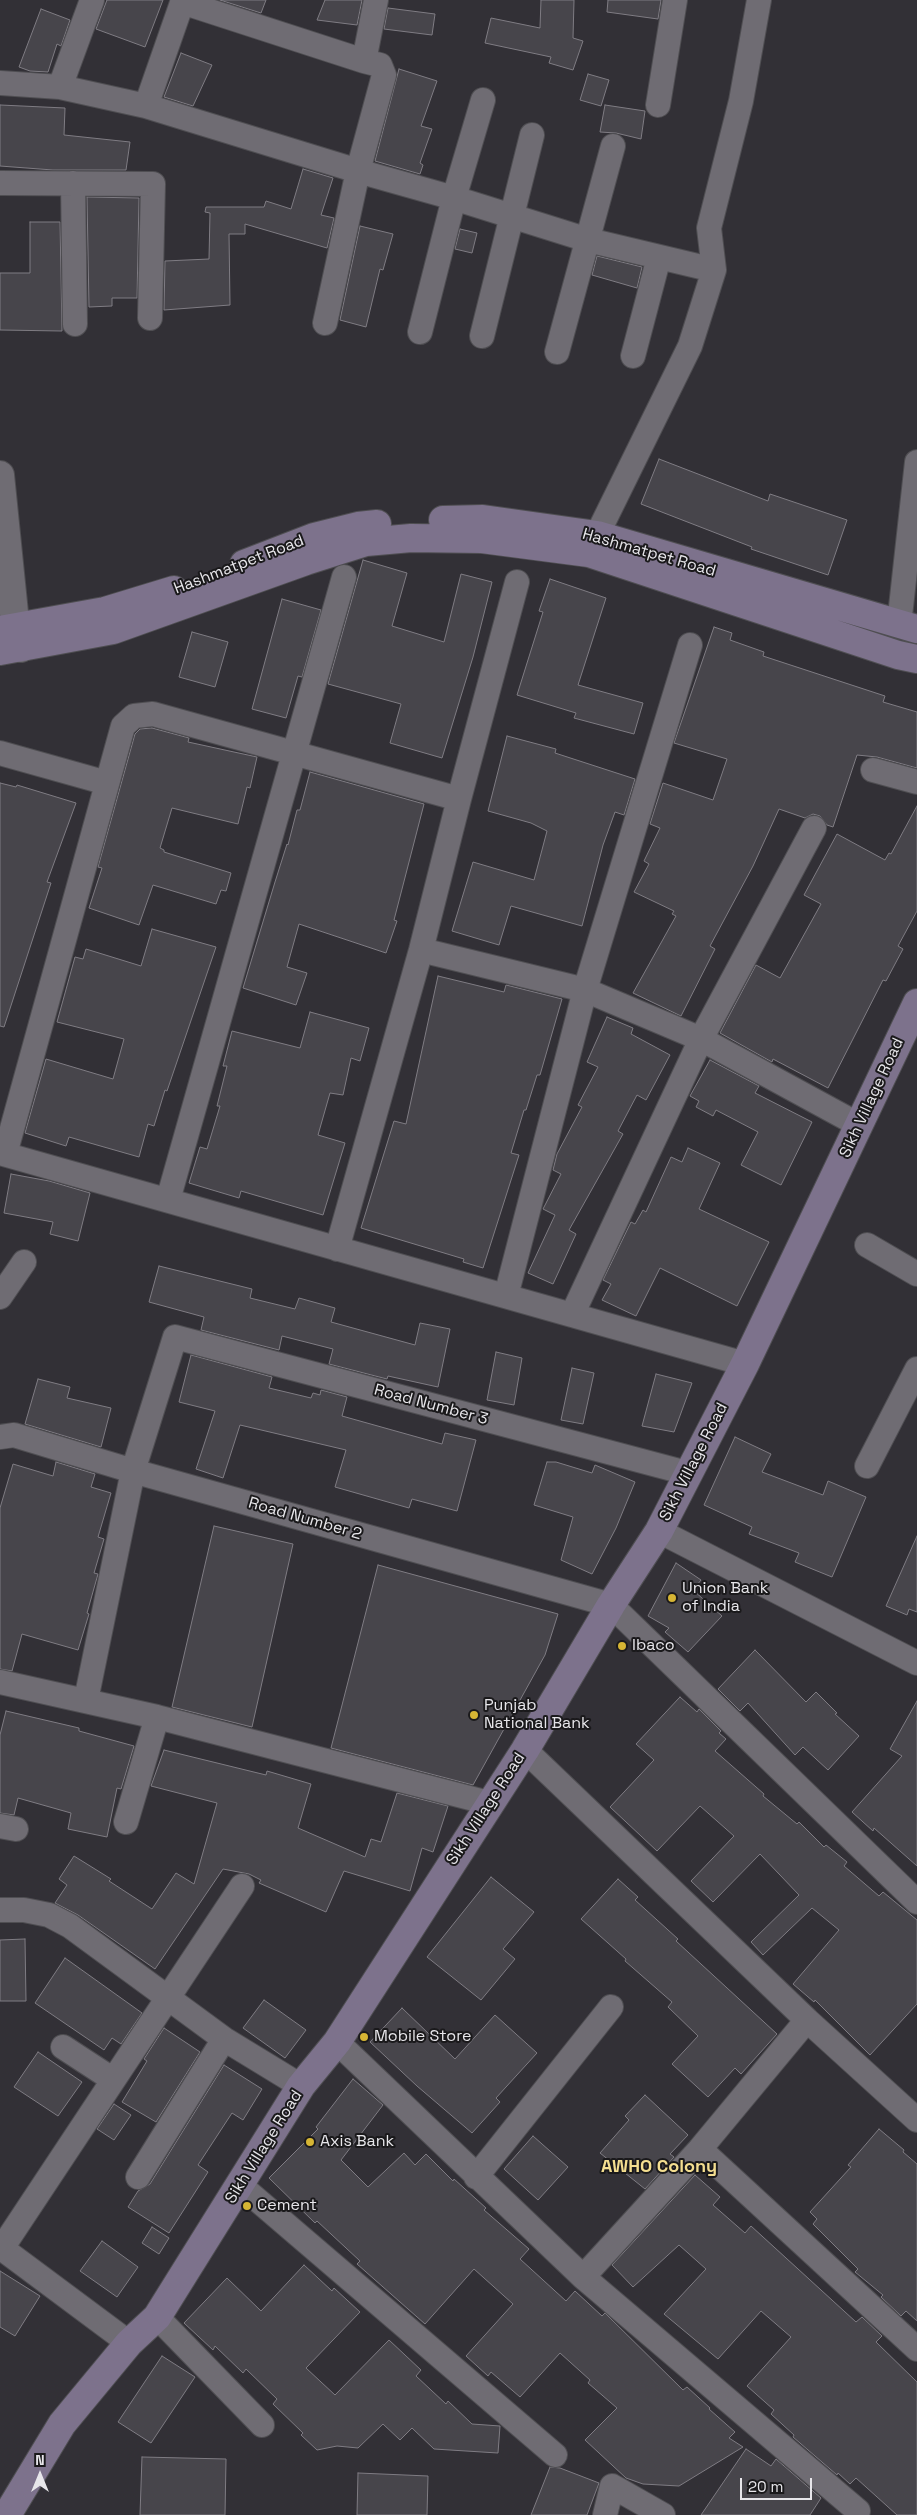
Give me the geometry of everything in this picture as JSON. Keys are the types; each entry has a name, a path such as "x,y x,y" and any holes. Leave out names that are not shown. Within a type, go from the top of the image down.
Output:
{"main road":[{"name":"Hashmatpet Road","path":"483,529 597,535 908,627"},
{"path":"9,630 112,630 306,561 366,542 483,529 589,553 898,655 917,659"},
{"name":"Sikh Village Road","path":"7,2515 62,2424 129,2343 157,2317 301,2086 337,2042 524,1750 611,1605 659,1531 687,1473 745,1364 917,1002"}],"street":[{"path":"60,87 92,0"},
{"path":"364,61 376,0"},
{"path":"658,105 675,0"},
{"path":"597,535 690,346 714,270 709,228 741,101 758,0"},
{"path":"146,106 182,1 380,65 384,74 358,172 325,323"},
{"path":"0,83 60,87 146,106 358,172 454,198 588,240 714,270"},
{"path":"420,332 454,198 483,100"},
{"path":"482,336 510,215 532,135"},
{"path":"557,352 612,146"},
{"path":"0,183 153,184 150,318"},
{"path":"73,183 75,324"},
{"path":"633,356 659,257"},
{"path":"908,627 917,462"},
{"path":"0,475 9,630"},
{"path":"168,1200 296,753 344,577"},
{"path":"337,1248 421,950 517,582"},
{"path":"506,1296 585,990 690,645"},
{"path":"459,799 153,714 134,716 123,726 2,1154 745,1364"},
{"path":"0,753 107,783"},
{"path":"873,770 917,782"},
{"path":"572,1315 701,1039 814,828"},
{"path":"421,950 585,990 701,1039 859,1125"},
{"path":"867,1245 917,1274"},
{"path":"0,1297 24,1262"},
{"name":"Road Number 3","path":"133,1472 175,1337 687,1473"},
{"path":"867,1466 917,1369"},
{"name":"Road Number 2","path":"0,1438 14,1435 133,1472 611,1605"},
{"path":"86,1700 133,1472"},
{"path":"659,1531 917,1663"},
{"path":"611,1605 917,1902"},
{"path":"0,1682 157,1717 489,1803"},
{"path":"126,1822 157,1717"},
{"path":"524,1750 807,2020 917,2120"},
{"path":"129,2343 1,2248 242,1886"},
{"path":"0,1910 24,1910 48,1915 70,1926 224,2039 301,2086"},
{"path":"476,2178 611,2007"},
{"path":"583,2277 700,2149 807,2020"},
{"path":"138,2177 224,2039"},
{"path":"337,2042 476,2178 583,2277 858,2511"},
{"path":"62,2047 112,2079"},
{"path":"700,2149 917,2349"},
{"path":"240,2185 555,2455"},
{"path":"157,2317 262,2425"},
{"path":"605,2515 612,2486 663,2515"}],"building":[{"path":"107,0 163,0 145,47 96,29"},
{"path":"220,0 266,0 261,13"},
{"path":"325,0 362,0 357,25 317,20"},
{"path":"541,0 574,0 573,38 583,41 573,70 549,63 551,57 485,43 491,18 540,28"},
{"path":"608,0 661,0 658,19 607,12"},
{"path":"388,8 435,14 432,35 384,29"},
{"path":"41,9 70,20 61,46 57,44 48,72 30,71 19,67"},
{"path":"181,53 212,65 193,106 164,97"},
{"path":"399,69 437,81 421,126 432,129 420,163 423,165 420,174 375,161"},
{"path":"588,74 609,80 601,106 580,100"},
{"path":"0,105 65,108 64,135 130,142 126,170 53,170 0,166"},
{"path":"605,105 645,111 641,139 616,133 600,132"},
{"path":"303,169 333,178 321,215 334,218 327,248 245,224 245,234 229,234 230,305 164,310 165,261 209,259 210,213 205,212 206,207 264,207 266,201 291,209"},
{"path":"87,197 139,198 137,298 112,298 112,306 89,307"},
{"path":"30,222 60,222 62,331 0,330 0,273 30,273"},
{"path":"360,226 393,234 383,270 380,269 366,327 340,320"},
{"path":"460,229 477,233 472,253 455,249"},
{"path":"597,256 642,267 637,288 592,275"},
{"path":"659,459 768,501 770,494 847,520 828,575 751,549 752,547 641,504"},
{"path":"363,560 407,573 392,626 444,642 461,574 492,582 473,657 442,758 390,743 401,704 328,684"},
{"path":"550,579 606,598 578,685 643,703 634,734 574,718 576,713 517,695 543,612 539,611"},
{"path":"282,599 321,610 302,677 298,676 286,718 252,709"},
{"path":"714,627 732,633 730,640 764,652 763,656 885,696 883,702 917,712 917,768 877,757 857,755 833,827 827,825 820,816 813,814 805,818 779,809 753,866 710,946 715,949 681,1016 633,993 676,916 672,914 674,911 634,892 649,864 644,861 660,828 650,824 663,783 713,800 727,759 674,743"},
{"path":"192,632 228,642 215,687 179,677"},
{"path":"152,728 189,738 188,742 257,757 250,788 247,787 238,824 172,808 160,848 164,852 231,873 226,891 221,890 216,904 153,885 139,925 89,908 102,868 98,867 135,734 140,729"},
{"path":"507,736 556,749 555,753 635,779 624,815 615,812 603,845 582,926 511,906 499,945 452,931 473,862 534,880 547,831 531,823 488,811"},
{"path":"310,772 424,804 394,920 397,921 386,953 299,924 287,967 307,973 296,1005 243,988 288,845 297,810 300,810"},
{"path":"0,783 16,787 17,785 76,803 47,882 51,883 4,1027 0,1026"},
{"path":"917,806 917,911 898,946 903,949 886,981 883,980 828,1088 773,1059 772,1062 720,1033 756,965 780,978 821,904 804,895 837,834 885,860 889,853 891,854"},
{"path":"152,929 216,947 167,1091 165,1090 154,1126 148,1124 139,1157 69,1137 66,1146 25,1133 46,1059 113,1079 124,1039 57,1022 75,957 83,959 86,949 141,966"},
{"path":"438,976 504,992 506,985 562,999 540,1075 537,1075 511,1153 519,1155 483,1268 463,1262 464,1259 361,1228 394,1121 406,1124"},
{"path":"310,1012 369,1028 360,1061 351,1058 343,1095 330,1093 318,1135 345,1143 323,1215 241,1191 239,1198 189,1183 200,1147 207,1149 220,1106 217,1106 227,1066 223,1066 232,1031 300,1048"},
{"path":"607,1017 633,1028 631,1034 670,1055 646,1100 637,1095 618,1131 623,1134 569,1230 576,1234 553,1284 528,1273 555,1215 543,1209 561,1174 553,1170 557,1154 582,1107 578,1105 598,1067 587,1062"},
{"path":"710,1060 759,1086 755,1093 812,1122 781,1185 741,1165 758,1132 716,1110 713,1116 696,1107 699,1101 690,1096"},
{"path":"688,1148 720,1163 699,1209 769,1242 737,1306 660,1268 636,1316 602,1300 611,1284 603,1280 631,1222 635,1224 643,1210 646,1212 671,1157 682,1162"},
{"path":"11,1174 49,1181 90,1193 78,1241 50,1234 53,1222 4,1213"},
{"path":"159,1266 252,1289 250,1298 295,1309 299,1298 335,1308 331,1322 415,1345 420,1323 450,1329 438,1387 388,1376 387,1379 329,1364 333,1349 282,1336 279,1350 201,1330 204,1317 149,1302"},
{"path":"496,1352 522,1358 514,1405 487,1400"},
{"path":"191,1355 272,1377 269,1388 311,1398 313,1393 320,1395 321,1390 347,1397 342,1416 442,1444 445,1433 476,1440 457,1511 412,1499 409,1508 335,1487 346,1450 240,1425 223,1478 196,1469 215,1411 179,1402"},
{"path":"572,1368 594,1373 583,1424 561,1420"},
{"path":"656,1374 692,1383 674,1432 642,1426"},
{"path":"38,1379 70,1387 67,1398 111,1408 101,1447 25,1424"},
{"path":"735,1437 771,1454 762,1472 823,1495 828,1481 866,1497 832,1577 795,1562 799,1553 749,1534 752,1527 704,1505"},
{"path":"56,1462 95,1474 91,1487 111,1493 98,1537 104,1539 94,1573 98,1574 87,1613 89,1614 78,1650 22,1634 12,1671 0,1669 0,1508 13,1464 53,1476"},
{"path":"547,1462 556,1462 592,1473 595,1465 635,1482 616,1528 592,1574 561,1560 573,1517 534,1505"},
{"path":"214,1526 293,1544 252,1727 172,1707"},
{"path":"917,1536 917,1612 909,1609 907,1615 886,1606"},
{"path":"676,1563 701,1580 693,1590 722,1616 688,1652 665,1632 669,1628 648,1616"},
{"path":"378,1565 558,1614 545,1655 473,1785 331,1748"},
{"path":"755,1650 806,1702 816,1692 837,1713 835,1714 859,1736 828,1770 803,1747 795,1755 748,1703 740,1711 718,1689"},
{"path":"680,1697 697,1712 699,1709 721,1731 719,1733 726,1739 715,1751 764,1794 763,1796 797,1824 799,1822 824,1847 826,1845 847,1862 844,1866 879,1896 883,1892 917,1920 917,2004 870,2055 815,2000 814,2002 793,1984 839,1930 812,1908 763,1955 751,1942 799,1895 760,1854 713,1902 691,1881 734,1836 700,1806 657,1851 610,1807 654,1760 636,1744"},
{"path":"917,1701 917,1866 874,1828 873,1831 852,1812 902,1756 890,1749"},
{"path":"6,1711 79,1728 79,1731 134,1746 121,1789 117,1788 107,1837 68,1829 71,1813 18,1798 14,1815 0,1813 0,1735"},
{"path":"164,1750 266,1775 267,1771 311,1784 298,1828 365,1857 371,1839 381,1842 397,1793 448,1806 433,1852 422,1848 410,1891 344,1871 326,1912 259,1883 261,1880 249,1874 223,1869 155,1969 78,1915 55,1903 67,1885 59,1879 74,1856 111,1879 109,1881 152,1909 176,1873 194,1884 217,1803 151,1786"},
{"path":"491,1877 534,1912 503,1949 515,1959 481,2000 427,1957"},
{"path":"618,1879 638,1897 635,1900 678,1939 676,1941 777,2034 741,2074 735,2068 708,2097 672,2064 698,2036 668,2007 672,2002 581,1919"},
{"path":"25,1939 26,2001 0,2001 0,1940"},
{"path":"65,1958 142,2013 121,2044 112,2038 104,2050 35,2003"},
{"path":"264,2000 306,2030 285,2058 243,2028"},
{"path":"402,2008 455,2059 495,2015 537,2053 496,2098 500,2102 472,2133 417,2086 370,2042"},
{"path":"164,2028 200,2052 156,2122 122,2102 147,2061 144,2059"},
{"path":"38,2052 82,2082 58,2116 14,2087"},
{"path":"224,2065 262,2089 243,2120 232,2113 198,2165 208,2172 169,2233 128,2207 138,2191 150,2184"},
{"path":"353,2079 383,2105 341,2160 368,2187 404,2153 415,2165 426,2154 453,2181 454,2179 486,2208 484,2210 529,2249 520,2259 566,2301 575,2291 602,2316 605,2313 683,2390 687,2387 735,2432 729,2438 743,2447 679,2486 643,2484 626,2478 585,2440 617,2408 588,2383 590,2380 560,2353 520,2397 491,2372 488,2376 466,2356 513,2304 474,2269 425,2324 357,2264 360,2261 317,2221 315,2223 269,2178 318,2129 316,2127"},
{"path":"645,2095 688,2135 670,2154 674,2157 645,2189 600,2153 629,2120 625,2116"},
{"path":"114,2104 131,2115 114,2140 97,2129"},
{"path":"879,2129 917,2164 917,2321 906,2311 901,2316 881,2297 883,2295 855,2272 858,2269 813,2224 817,2219 810,2212 851,2167 848,2165"},
{"path":"533,2136 568,2167 538,2200 504,2169"},
{"path":"695,2175 720,2197 713,2205 745,2233 751,2226 856,2322 862,2317 882,2336 876,2342 917,2382 917,2515 897,2515 856,2478 850,2484 838,2473 837,2475 793,2437 794,2435 771,2414 774,2410 747,2386 791,2337 761,2311 718,2359 664,2314 706,2269 679,2245 633,2287 612,2265"},
{"path":"152,2227 169,2238 159,2254 142,2243"},
{"path":"102,2241 138,2267 117,2297 80,2271"},
{"path":"304,2265 332,2291 334,2288 360,2312 306,2368 335,2395 389,2340 421,2370 416,2376 446,2404 448,2401 472,2424 500,2426 498,2453 434,2449 412,2428 400,2440 383,2424 358,2448 337,2446 317,2450 301,2435 303,2433 273,2404 277,2399 246,2369 243,2373 215,2346 213,2350 184,2323 227,2278 261,2311"},
{"path":"0,2271 40,2296 15,2336 0,2327"},
{"path":"162,2356 195,2377 151,2443 118,2422"},
{"path":"746,2449 771,2466 776,2459 821,2498 810,2515 701,2515"},
{"path":"142,2457 226,2459 225,2515 140,2515"},
{"path":"550,2467 560,2468 599,2483 587,2515 531,2515"},
{"path":"358,2473 428,2476 427,2515 357,2515"}],"place":[{"name":"Union Bank of India","path":"672,1598"},
{"name":"Ibaco","path":"622,1646"},
{"name":"Punjab National Bank","path":"474,1715"},
{"name":"Mobile Store","path":"364,2037"},
{"name":"Axis Bank","path":"310,2142"},
{"name":"Cement","path":"247,2206"}],"district":[{"name":"AWHO Colony","path":"659,2167"}]}
